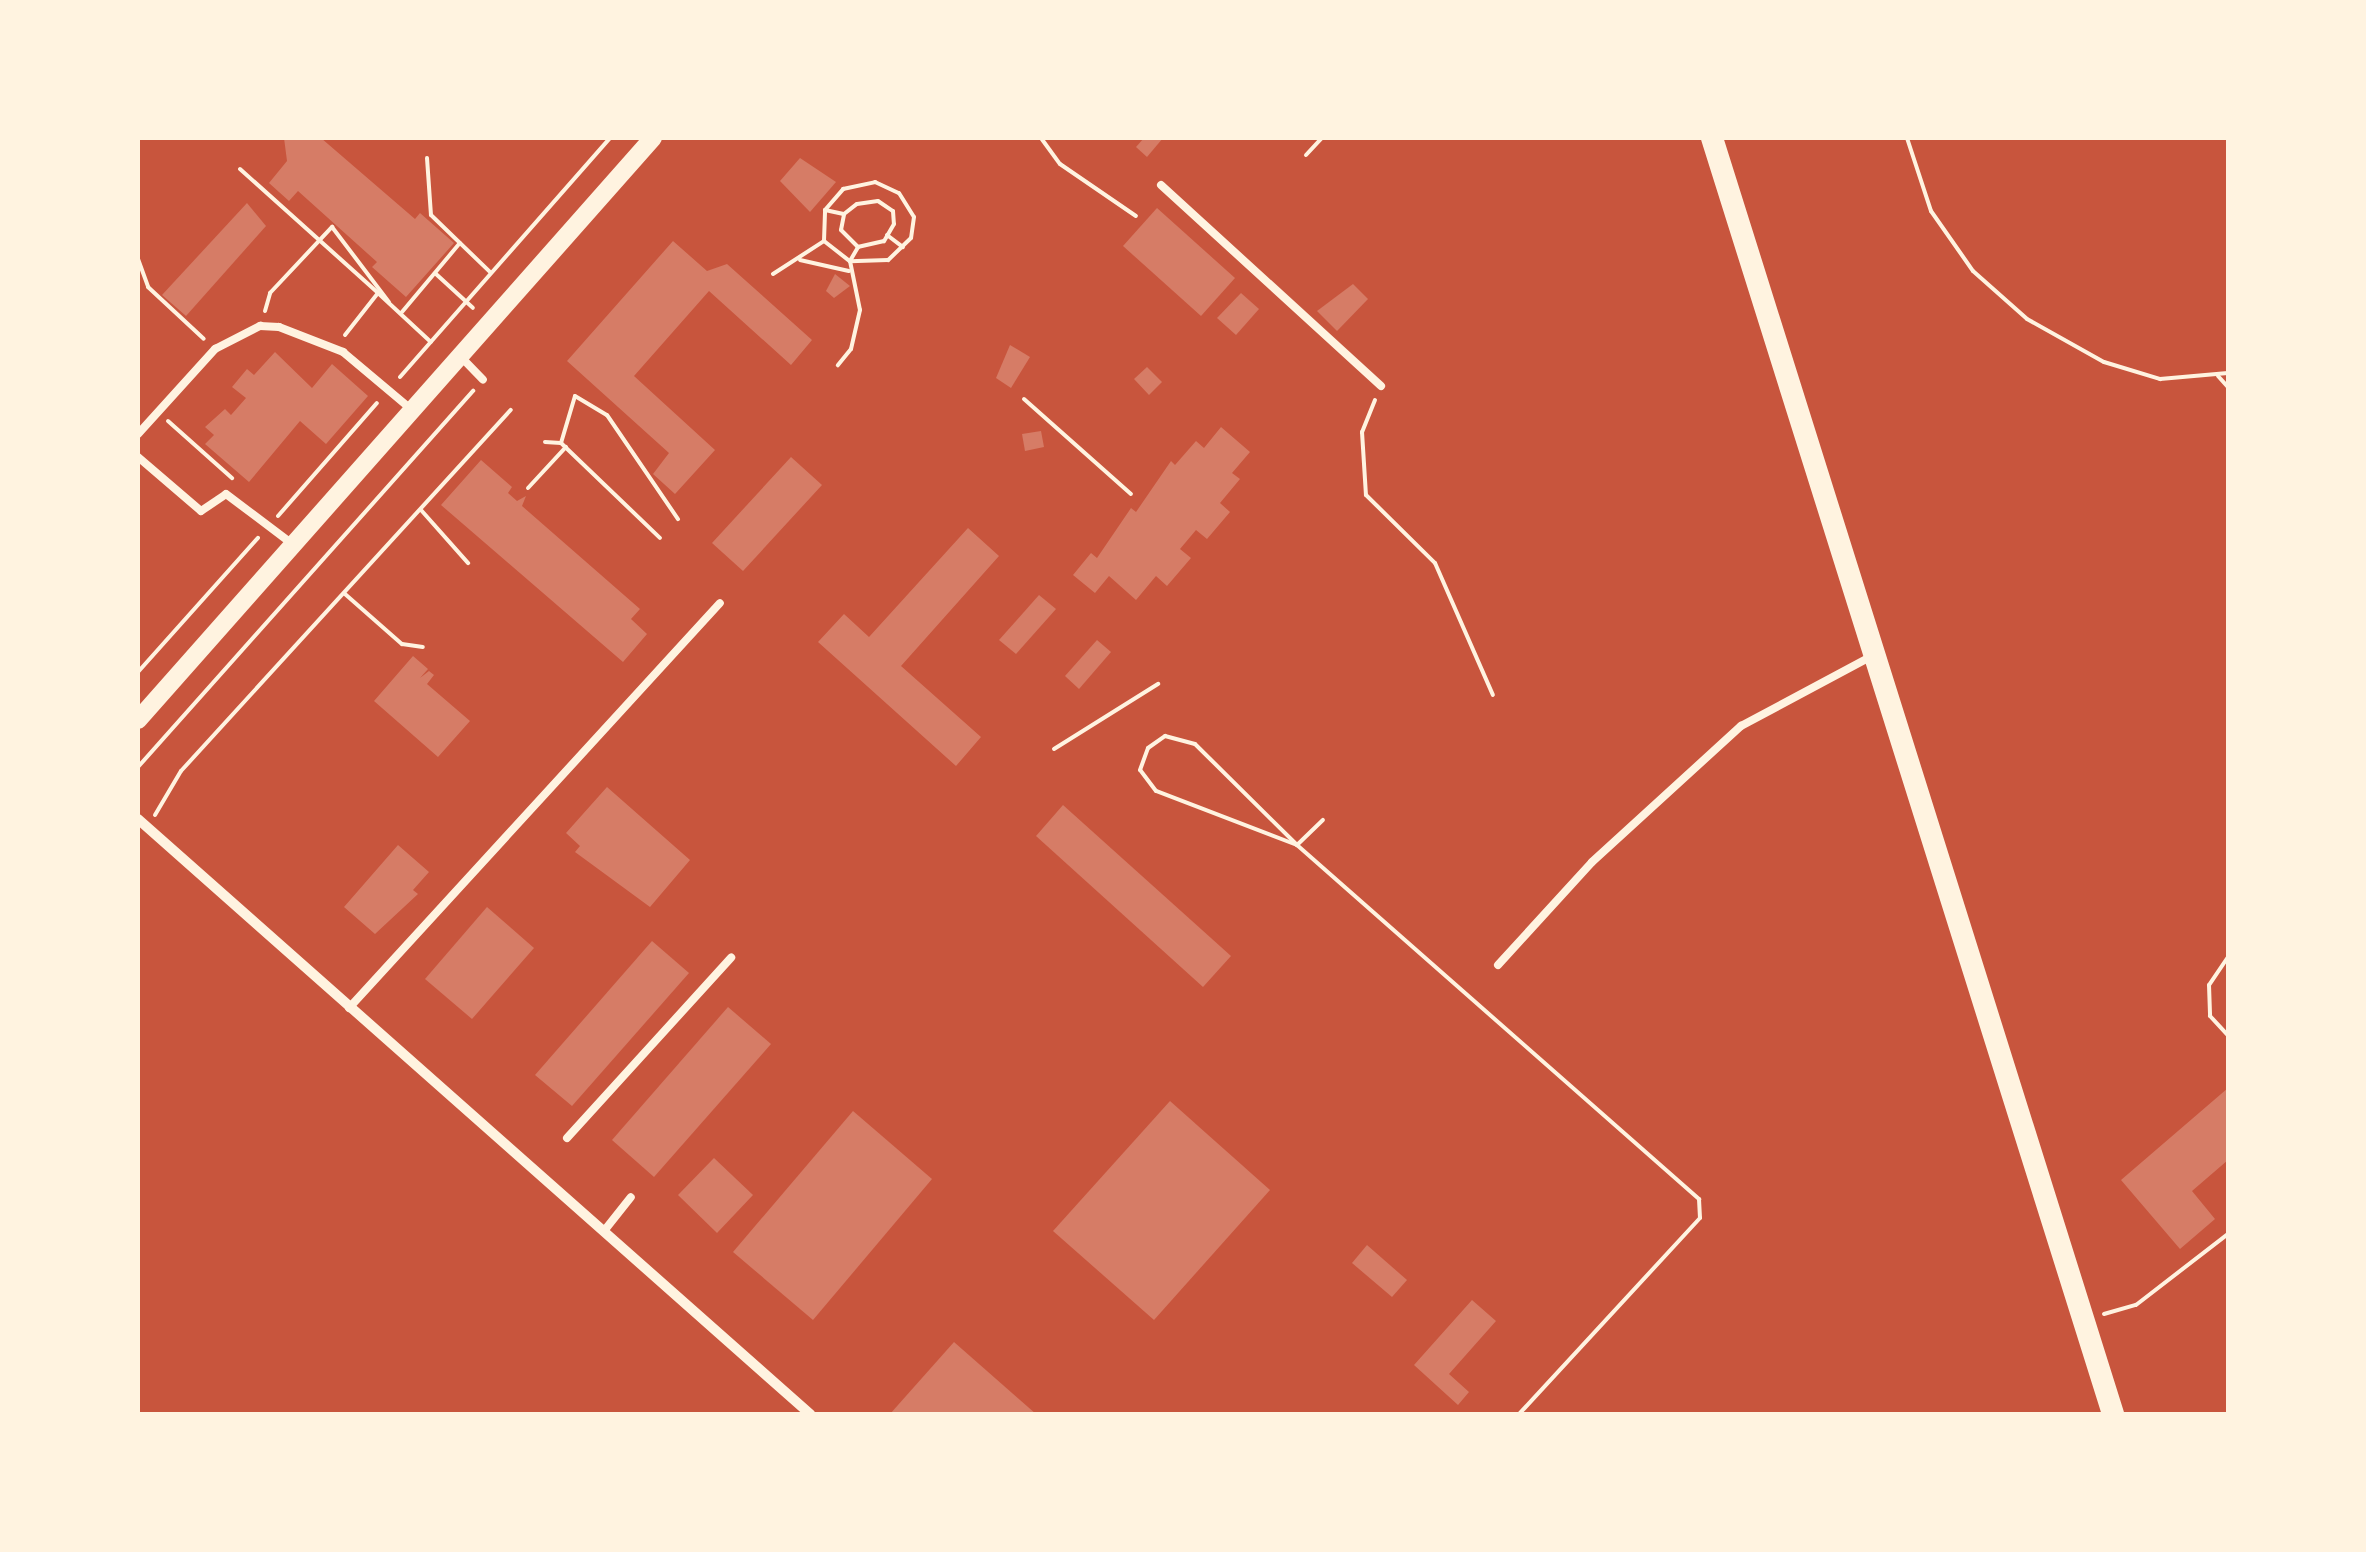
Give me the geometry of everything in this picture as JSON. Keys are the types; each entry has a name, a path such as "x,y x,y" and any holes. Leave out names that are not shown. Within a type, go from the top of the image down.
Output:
{"main road":[{"path":"1712,138 2079,1322 2113,1414"}],"street":[{"path":"138,720 653,138"},
{"path":"138,818 810,1414"}],"lane":[{"path":"1162,186 1381,386"},
{"path":"138,434 215,349 260,326 280,326 336,349 411,409"},
{"path":"459,355 483,380"},
{"path":"138,457 200,512 226,494 292,543"},
{"path":"350,1008 720,602"},
{"path":"1498,965 1592,862 1741,726 1874,655"},
{"path":"567,1138 731,958"},
{"path":"604,1231 631,1197"}],"path":[{"path":"138,672 610,138"},
{"path":"1042,138 1060,164 1136,216"},
{"path":"1306,155 1322,138"},
{"path":"1907,138 1931,211 1973,271 2028,319 2104,362 2160,379 2228,374"},
{"path":"427,158 431,215 491,272"},
{"path":"240,169 431,342"},
{"path":"875,182 899,193 914,218 904,248 888,260 850,261 824,241 824,210 844,189 875,182"},
{"path":"824,210 844,214 878,201 893,211 887,235"},
{"path":"844,214 841,230 858,247"},
{"path":"260,326 270,293 332,227 389,302"},
{"path":"887,235 904,248"},
{"path":"838,365 852,349 860,310 850,261 858,247 887,235"},
{"path":"773,274 824,241"},
{"path":"402,312 460,243"},
{"path":"138,259 148,287 215,349"},
{"path":"797,259 849,271"},
{"path":"436,274 489,322"},
{"path":"336,349 378,294"},
{"path":"2218,376 2228,387"},
{"path":"138,767 483,380"},
{"path":"1381,386 1362,432 1366,495 1435,563 1493,695"},
{"path":"528,488 564,445 576,396 607,415 678,519"},
{"path":"1024,399 1130,494"},
{"path":"149,829 181,771 511,410"},
{"path":"158,412 234,479"},
{"path":"545,442 564,445 660,538"},
{"path":"263,504 278,516"},
{"path":"421,510 468,563"},
{"path":"345,594 402,644 423,646"},
{"path":"1054,749 1158,684"},
{"path":"1298,845 1156,792 1140,770 1148,748 1165,736 1194,744 1298,845 1698,1199 1700,1218 1519,1414"},
{"path":"1298,845 1322,820"},
{"path":"2228,957 2209,985 2210,1016 2228,1035"},
{"path":"2079,1322 2136,1305 2228,1234"}],"building":[{"path":"284,138 321,138 415,219 420,213 454,243 406,297 372,267 377,262 298,191 289,201 269,183 287,161"},
{"path":"1144,138 1163,138 1147,157 1136,147"},
{"path":"800,158 836,182 810,212 780,181"},
{"path":"247,203 266,226 186,316 162,295"},
{"path":"1157,208 1235,278 1201,316 1123,246"},
{"path":"673,241 707,271 727,264 812,340 791,365 709,291 634,376 715,450 675,494 653,474 669,453 567,361"},
{"path":"835,274 850,286 834,298 826,291"},
{"path":"1353,284 1368,299 1337,331 1317,311"},
{"path":"1241,293 1259,309 1236,335 1217,318"},
{"path":"1010,345 1030,357 1011,388 996,378"},
{"path":"275,352 312,388 332,364 368,396 326,444 300,421 249,482 205,444 214,435 205,427 225,409 231,415 246,398 232,387 247,369 254,375"},
{"path":"1147,367 1162,382 1149,395 1134,379"},
{"path":"1221,427 1250,452 1232,473 1240,479 1220,503 1230,512 1207,539 1196,530 1180,549 1191,558 1167,586 1156,576 1136,600 1109,576 1095,593 1073,575 1091,553 1097,558 1131,508 1136,512 1171,461 1175,465 1196,441 1204,448"},
{"path":"1041,431 1044,447 1025,451 1022,434"},
{"path":"791,457 822,485 743,571 712,543"},
{"path":"481,460 512,487 508,493 517,501 526,496 522,506 640,609 631,619 647,634 623,662 441,505"},
{"path":"968,528 999,556 901,666 981,737 956,766 818,642 844,614 869,637"},
{"path":"1039,595 1056,609 1016,654 999,640"},
{"path":"1097,640 1111,652 1079,689 1065,676"},
{"path":"413,656 428,669 420,678 429,671 434,675 427,684 470,721 438,757 374,701"},
{"path":"607,787 690,860 650,907 575,852 580,846 566,833"},
{"path":"1063,805 1231,956 1203,987 1036,836"},
{"path":"398,845 429,872 413,890 418,894 375,934 344,907"},
{"path":"487,907 534,948 472,1019 425,979"},
{"path":"652,941 689,973 572,1106 535,1075"},
{"path":"728,1007 771,1044 654,1177 612,1140"},
{"path":"2228,1088 2228,1160 2192,1191 2215,1219 2180,1249 2121,1180"},
{"path":"1170,1101 1270,1190 1154,1320 1053,1231"},
{"path":"853,1111 932,1179 813,1320 733,1252"},
{"path":"714,1158 753,1195 717,1233 678,1195"},
{"path":"1367,1245 1407,1280 1392,1297 1352,1263"},
{"path":"1472,1300 1496,1321 1449,1374 1469,1392 1458,1405 1414,1365"},
{"path":"954,1342 1036,1414 890,1414"}]}
